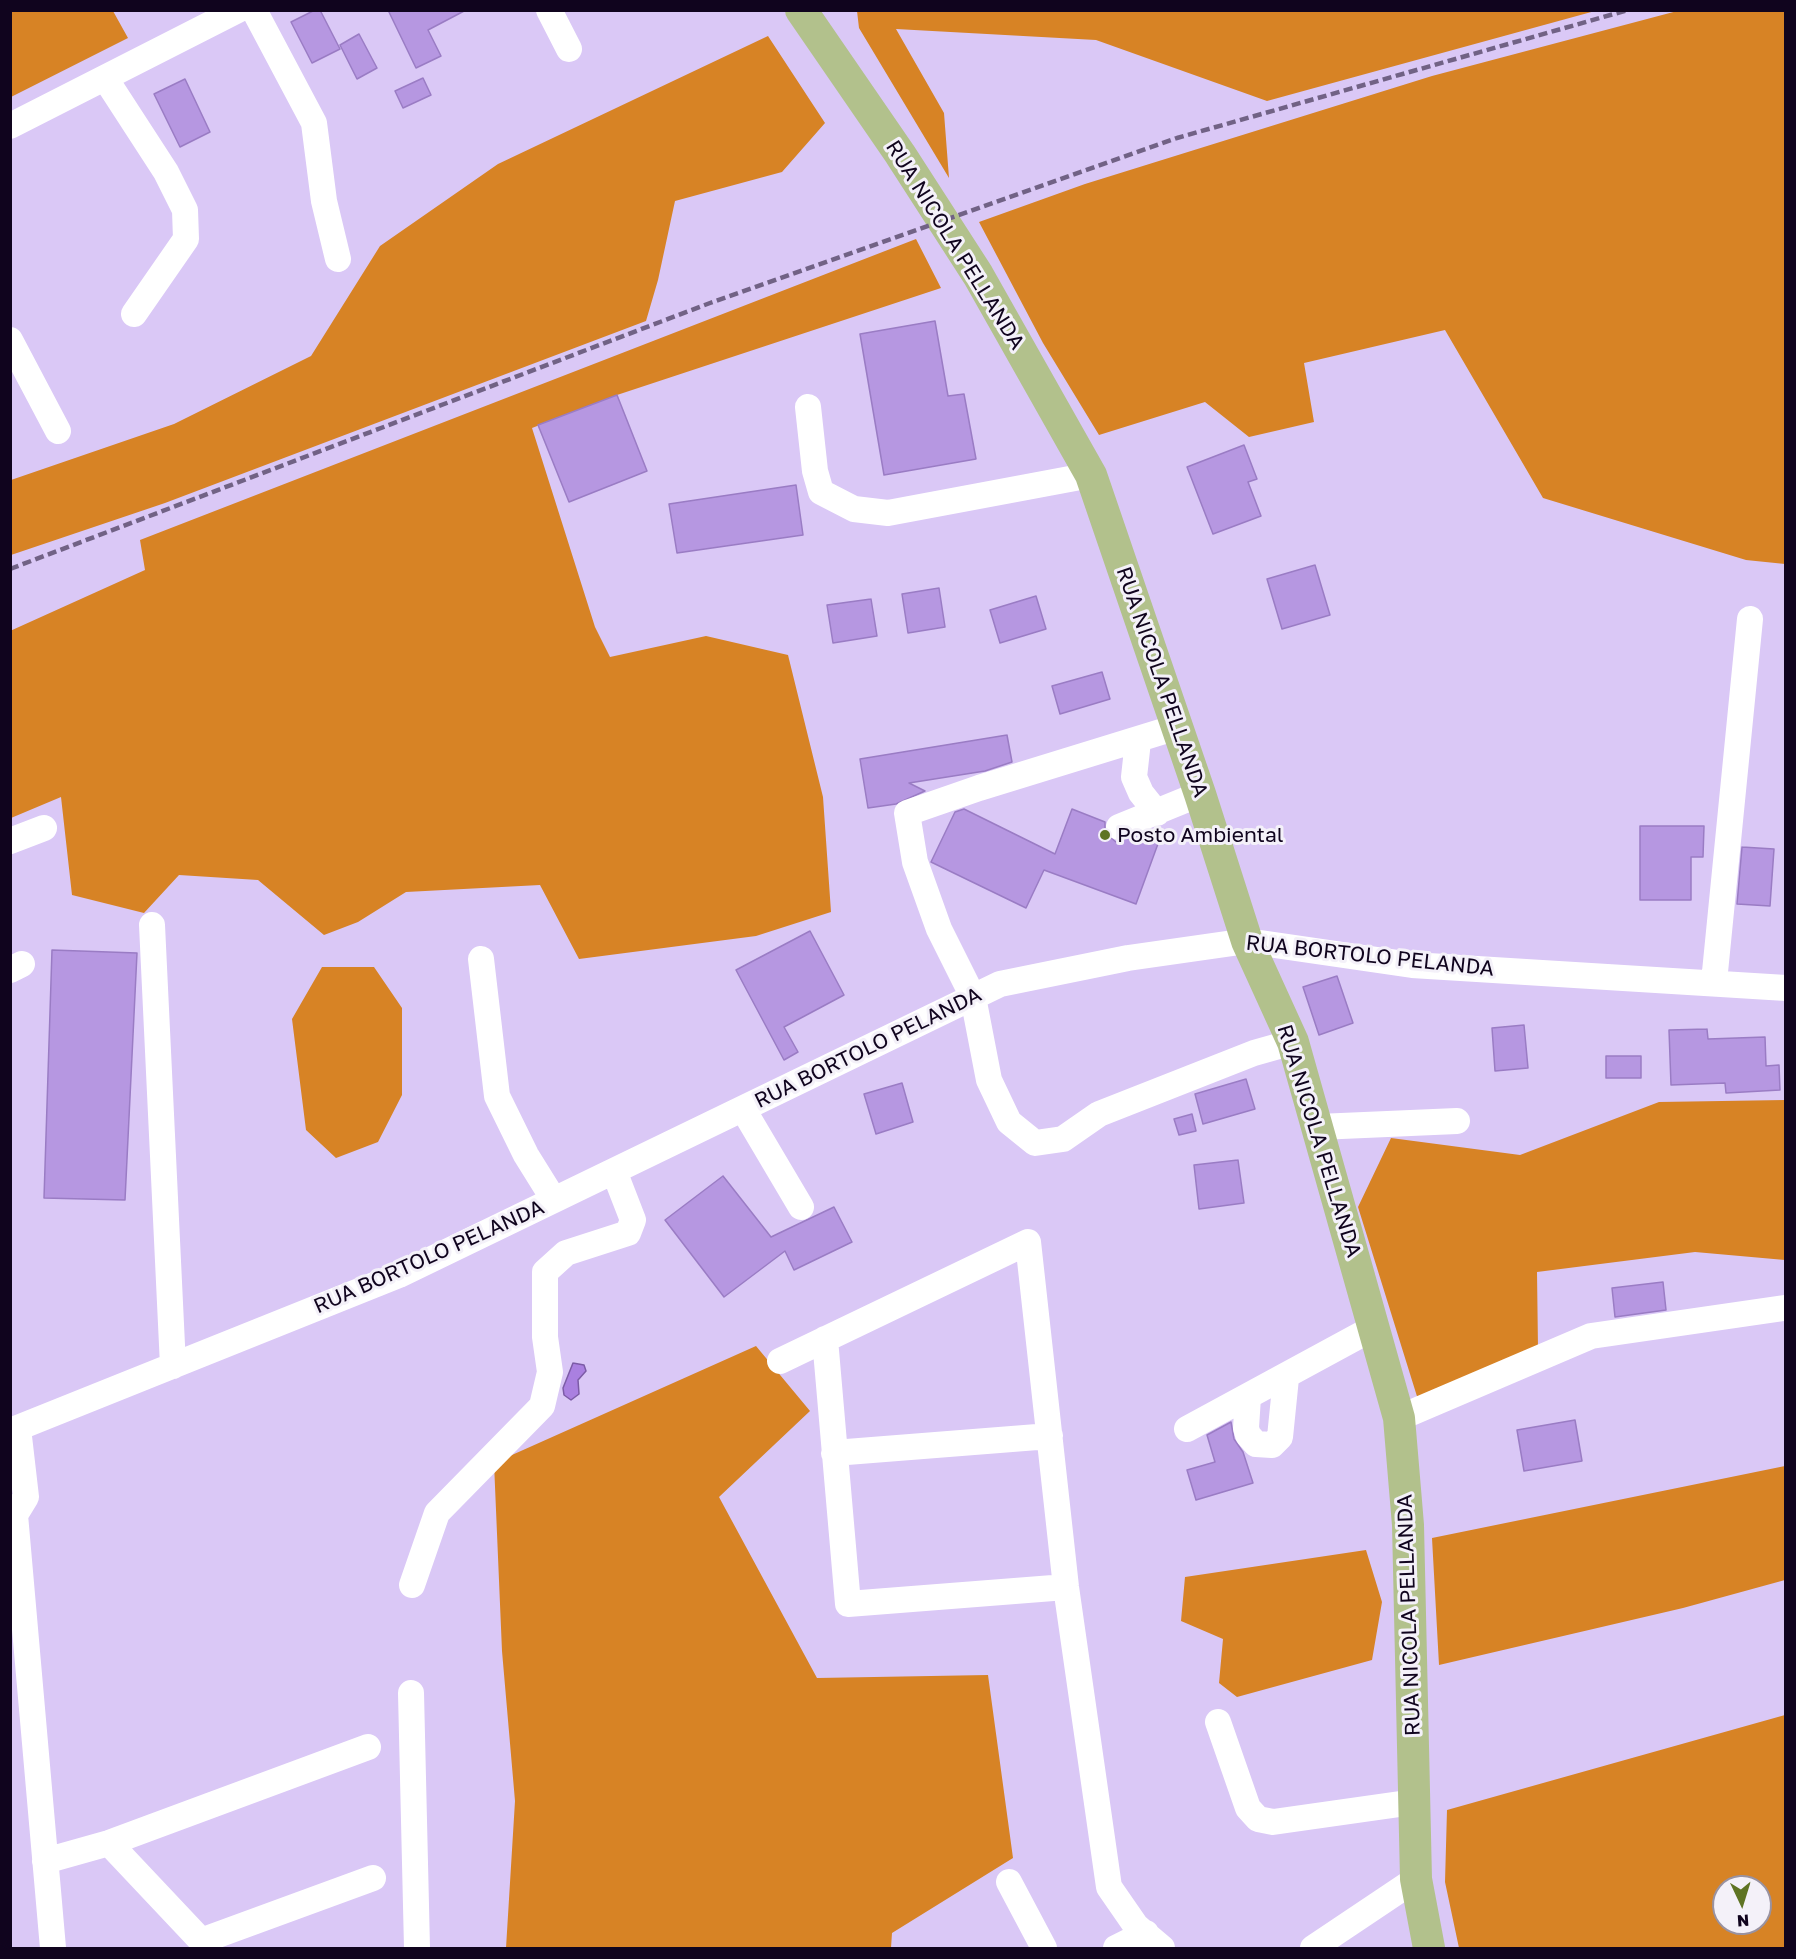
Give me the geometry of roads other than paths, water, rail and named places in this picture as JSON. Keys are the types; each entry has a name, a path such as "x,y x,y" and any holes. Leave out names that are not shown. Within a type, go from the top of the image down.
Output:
{"main road":[{"name":"RUA NICOLA PELLANDA","path":"801,10 900,154 978,275 1091,475 1178,727 1247,941 1293,1042 1399,1418 1408,1525 1416,1879 1429,1948"}],"street":[{"path":"10,126 238,10"},
{"path":"254,10 314,123 324,201 338,259"},
{"path":"549,10 569,50"},
{"path":"105,78 166,172 185,210 186,239 134,314"},
{"path":"10,340 58,431"},
{"path":"808,407 815,471 821,492 854,509 888,513 1091,475"},
{"path":"1714,982 1750,620"},
{"path":"1178,727 979,788 907,813 915,862 939,929 973,997 989,1080 1009,1122 1035,1143 1063,1139 1099,1114 1254,1053 1293,1042"},
{"path":"1138,741 1134,777 1141,793 1157,813"},
{"path":"1119,826 1157,813 1200,794"},
{"path":"10,841 44,828"},
{"path":"152,925 173,1366"},
{"name":"RUA BORTOLO PELANDA","path":"14,1430 399,1275 1000,984 1075,968 1247,941 1412,965 1785,988"},
{"path":"481,959 497,1096 526,1155 554,1200"},
{"path":"743,1109 801,1207"},
{"path":"1318,1127 1457,1121"},
{"path":"412,1585 437,1513 495,1451 542,1406 550,1372 545,1337 545,1272 566,1253 628,1233 633,1220 614,1172"},
{"path":"780,1361 1028,1242 1066,1587 1109,1887 1140,1940"},
{"path":"1399,1418 1591,1336 1784,1308"},
{"path":"1188,1429 1286,1378 1375,1327"},
{"path":"825,1339 848,1604 1066,1587"},
{"path":"1248,1397 1246,1428 1248,1435 1256,1444 1272,1445 1280,1437 1286,1378"},
{"path":"14,1430 26,1497 13,1511 53,1948"},
{"path":"834,1453 1050,1436"},
{"path":"411,1693 417,1948"},
{"path":"1218,1722 1248,1808 1258,1819 1273,1822 1414,1802"},
{"path":"45,1861 109,1843 368,1747"},
{"path":"109,1843 205,1945 373,1878"},
{"path":"1314,1948 1416,1879"},
{"path":"1009,1882 1044,1948"}],"railway":[{"path":"10,569 710,303 1177,138 1628,10"}],"place":[{"name":"Posto Ambiental","path":"1105,835"}]}
